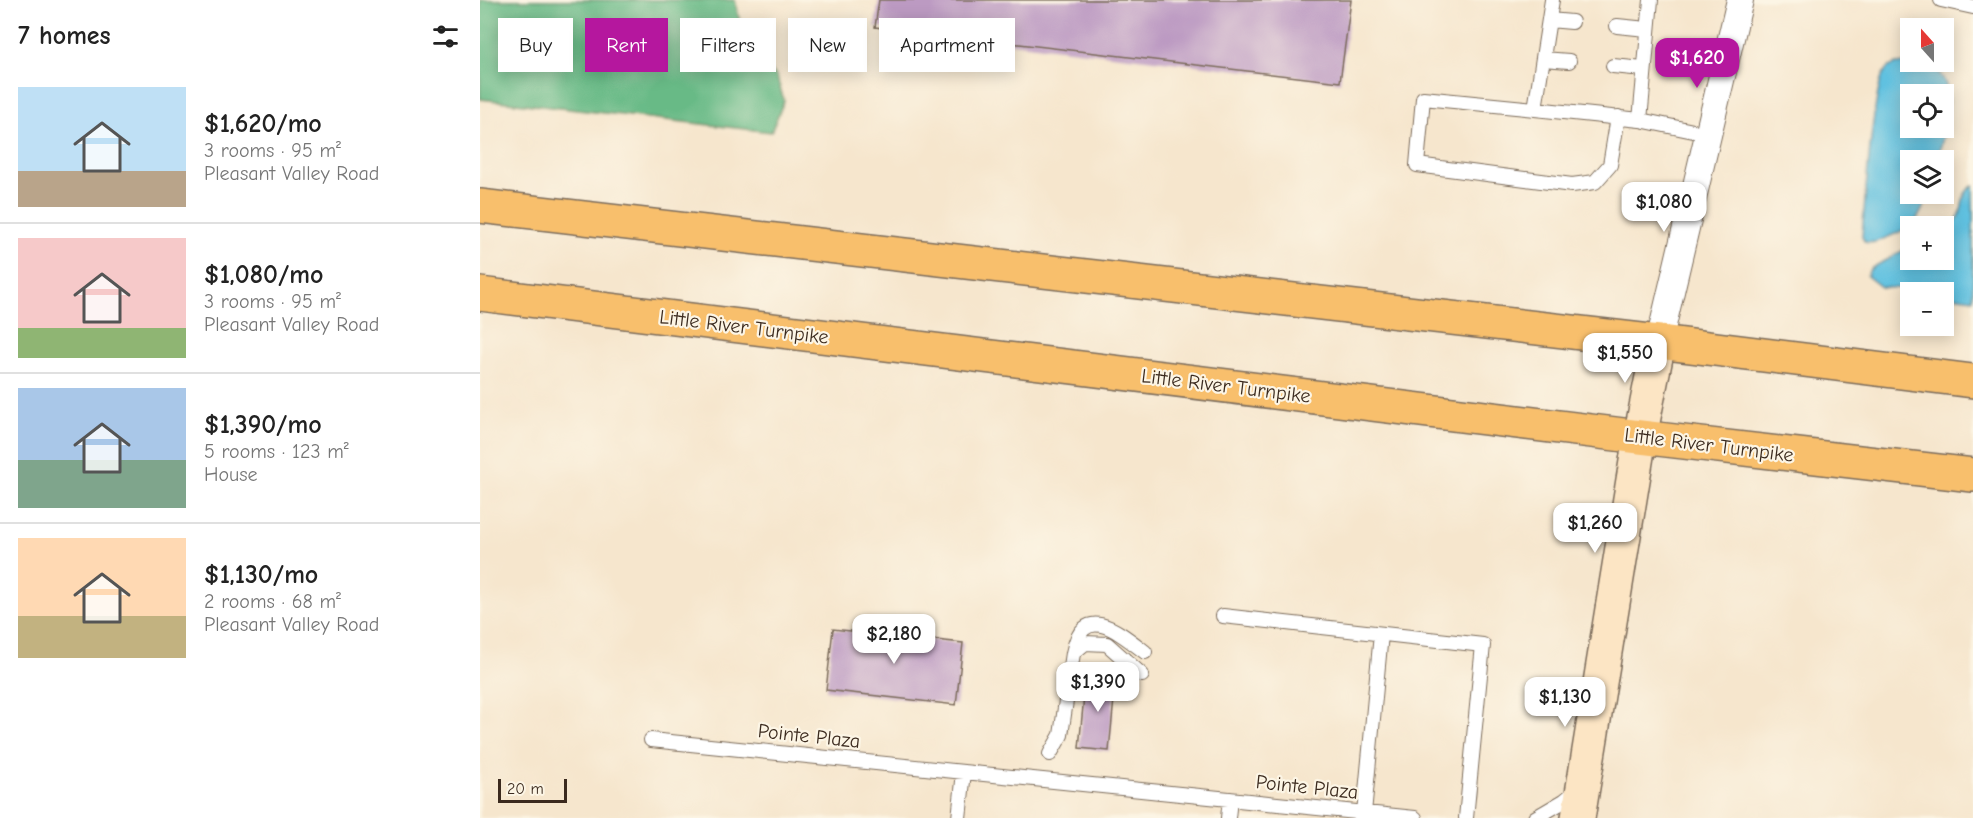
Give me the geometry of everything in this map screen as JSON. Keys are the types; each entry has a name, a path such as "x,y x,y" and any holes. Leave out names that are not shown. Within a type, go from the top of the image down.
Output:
{"highway":[{"path":"480,206 1659,342 1973,381"},
{"name":"Little River Turnpike","path":"480,294 1640,437 1973,475"}],"street":[{"path":"1578,818 1640,437 1659,342 1740,0"}],"lane":[{"path":"1535,109 1552,0"},
{"path":"1640,120 1642,69 1651,0"},
{"path":"1941,0 1973,8"},
{"path":"1549,20 1572,22"},
{"path":"1617,26 1647,29"},
{"path":"1543,59 1569,61"},
{"path":"1612,66 1642,69"},
{"path":"1618,117 1610,165 1595,182 1572,185 1418,165 1423,98 1618,117 1708,134"},
{"path":"1224,616 1483,645 1466,818"},
{"path":"1050,754 1061,735 1076,637 1084,628 1095,624 1111,627 1145,652"},
{"path":"1364,813 1381,634"},
{"path":"1073,653 1085,644 1107,644 1142,675"},
{"name":"Pointe Plaza","path":"651,740 1415,818"},
{"path":"959,818 963,772"},
{"path":"1535,818 1564,801 1583,784"},
{"name":"Pointe Plaza","path":"1228,818 1230,799"}],"green space":[{"path":"480,0 735,0 739,18 680,18 680,72 773,72 777,77 784,101 771,132 480,99"}],"water":[{"path":"1900,64 1900,72 1938,72 1945,84 1900,84 1900,138 1942,138 1939,150 1900,150 1900,204 1924,204 1919,216 1900,216 1900,231 1877,241 1865,242 1862,237 1877,100 1885,71"},
{"path":"1973,186 1973,299 1954,296 1954,282 1900,282 1900,289 1881,287 1867,276 1870,269 1900,252 1900,270 1954,270 1954,223 1961,212 1967,191"}],"building":[{"path":"879,0 1351,0 1340,82 1015,44 1015,18 879,18 879,27 875,27"},
{"path":"870,621 909,626 907,637 963,643 956,705 826,690 833,629 868,633"},
{"path":"1086,675 1116,678 1109,751 1079,748"}]}
